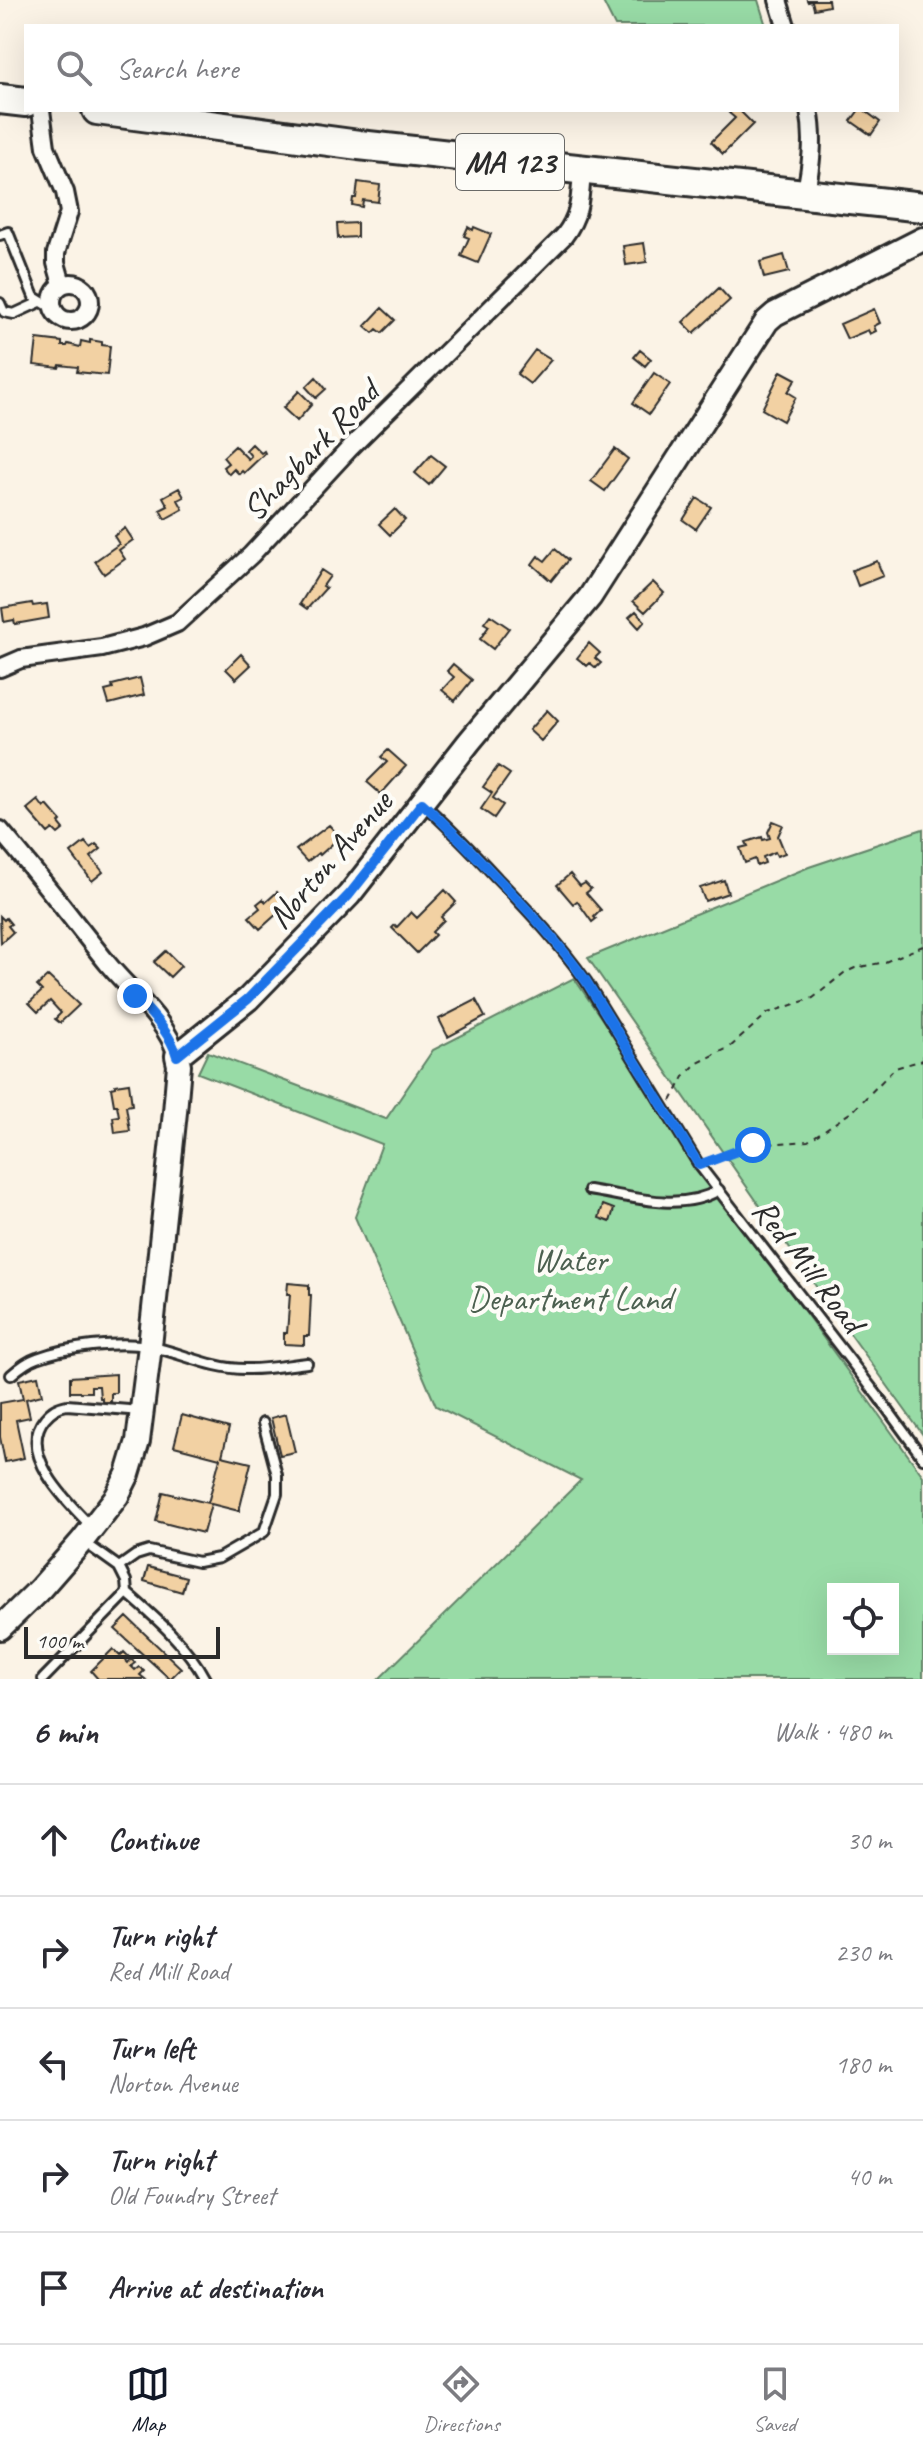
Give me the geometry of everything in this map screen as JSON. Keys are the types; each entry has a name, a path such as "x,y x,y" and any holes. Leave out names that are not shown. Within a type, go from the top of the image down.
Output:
{"highway":[{"path":"0,99 24,102"},
{"name":"MA 123","path":"112,112 359,145 923,207"}],"street":[{"path":"778,0 785,24"},
{"path":"41,112 46,147 65,192 69,212 56,253 62,284"},
{"path":"805,196 812,151 809,112"},
{"name":"Shagbark Road","path":"0,668 21,659 102,648 144,637 177,623 251,555 350,448 564,236 575,221 579,208 582,170"},
{"name":"Norton Avenue","path":"177,1056 248,999 349,895 590,597 767,321 775,314 923,239"},
{"path":"75,282 82,285 89,296 89,309 80,319 67,321 46,305 62,284 75,282"},
{"path":"0,1628 40,1589 87,1534 117,1496 128,1474 138,1441 142,1411 179,1065 174,1045 158,1022 3,841"}],"lane":[{"path":"0,235 8,232 34,297 46,305"},
{"path":"0,303 4,312 14,314 46,305"},
{"name":"Red Mill Road","path":"422,803 536,918 568,956 699,1165 923,1458"},
{"path":"589,1190 676,1202 707,1196 719,1190"},
{"path":"11,1375 34,1359 55,1352 103,1345 150,1346 199,1361 244,1369 307,1363"},
{"path":"142,1411 86,1405 57,1407 38,1430 38,1451 54,1486 87,1534 119,1567 126,1581 127,1593 195,1661 205,1679"},
{"path":"119,1567 136,1555 149,1551 198,1562 219,1558 264,1532 277,1494 277,1475 263,1423"},
{"path":"43,1679 127,1593"}],"path":[{"path":"665,1113 685,1075 696,1064 730,1047 768,1013 813,998 855,968 885,962 923,946"},
{"path":"699,1165 753,1145 808,1141 853,1111 895,1068 923,1060"}],"green space":[{"path":"602,0 758,0 765,24 614,24"},
{"name":"Water Department Land","path":"923,829 923,1435 588,958 809,867"},
{"name":"Water Department Land","path":"574,978 745,1229 923,1476 923,1679 379,1679 581,1480 436,1406 355,1217 382,1144 198,1073 208,1052 386,1119 433,1050"}],"building":[{"path":"807,0 828,0 829,6 814,9 812,1"},
{"path":"741,112 753,124 723,154 711,142 735,118 729,113"},
{"path":"858,112 867,112 880,122 871,135 851,121"},
{"path":"358,182 380,185 378,202 363,200 362,207 352,205"},
{"path":"357,223 357,237 338,238 337,224"},
{"path":"468,227 491,234 478,263 461,256 469,238 464,236"},
{"path":"644,243 647,262 626,265 623,246"},
{"path":"784,255 789,272 764,278 760,262"},
{"path":"719,288 730,300 694,333 683,322"},
{"path":"382,308 395,320 382,333 377,329 373,333 365,326"},
{"path":"874,309 880,323 874,326 876,331 870,334 868,330 847,339 840,324"},
{"path":"37,339 62,342 62,346 80,347 81,341 90,343 90,340 110,346 107,375 77,372 78,367 34,365"},
{"path":"535,350 551,360 530,384 517,374"},
{"path":"640,350 651,359 645,366 634,357"},
{"path":"781,371 796,379 788,392 796,397 783,421 762,409"},
{"path":"654,373 670,384 649,414 633,403"},
{"path":"316,377 326,389 316,398 306,387"},
{"path":"299,391 312,404 297,421 283,408"},
{"path":"252,444 265,453 244,473 239,474 234,469 229,474 223,467 228,463 223,457 235,446 248,459 251,456 246,450"},
{"path":"615,449 628,459 605,491 591,481"},
{"path":"431,455 445,466 429,485 415,473"},
{"path":"179,488 184,497 178,500 183,509 165,519 160,510 168,506 163,497"},
{"path":"697,498 711,507 696,529 683,520"},
{"path":"395,509 405,520 390,535 379,524"},
{"path":"125,528 133,540 119,550 125,559 104,574 95,561 119,544 114,536"},
{"path":"555,549 568,560 551,581 532,564 538,556 545,561"},
{"path":"877,561 883,576 858,586 852,570"},
{"path":"321,570 330,576 323,586 326,588 307,609 300,604"},
{"path":"653,582 664,593 645,612 633,601"},
{"path":"32,603 33,606 47,604 49,618 15,624 14,620 4,622 2,608"},
{"path":"636,611 645,621 639,628 629,617"},
{"path":"490,615 509,628 493,649 480,639 489,626 484,623"},
{"path":"589,643 600,653 595,658 601,663 596,668 590,663 587,666 577,658"},
{"path":"241,654 251,665 236,679 226,669"},
{"path":"453,664 472,680 455,701 442,690 454,677 447,671"},
{"path":"140,678 144,695 109,704 105,691 113,689 112,685"},
{"path":"547,710 558,721 541,741 529,730"},
{"path":"388,750 406,766 381,794 367,782 387,762 381,757"},
{"path":"498,766 510,774 493,798 503,805 494,818 481,809 492,793 483,787"},
{"path":"38,800 61,821 59,823 64,829 58,834 53,829 48,833 27,809"},
{"path":"773,821 783,825 778,836 785,853 777,856 775,852 763,857 765,863 757,866 755,859 745,863 740,848 748,846 746,842 770,838 768,832"},
{"path":"329,825 340,837 307,862 296,850"},
{"path":"85,842 90,848 96,844 101,849 91,857 103,872 92,881 71,853"},
{"path":"570,874 580,886 585,883 591,889 586,893 601,910 592,922 577,901 573,904 557,885"},
{"path":"724,880 728,893 705,901 700,888"},
{"path":"445,890 456,902 441,917 444,920 432,932 435,935 417,953 392,928 397,927 411,912 417,918"},
{"path":"277,892 288,904 260,929 249,917 260,908 257,904 263,899 266,902"},
{"path":"0,916 11,924 8,926 13,932 1,943"},
{"path":"166,951 181,966 170,977 154,962"},
{"path":"48,976 79,1005 60,1023 55,1019 61,1013 50,1001 38,1012 29,1003 42,991 37,986"},
{"path":"476,1000 485,1017 448,1037 439,1019"},
{"path":"129,1083 132,1105 126,1106 130,1131 115,1133 113,1117 119,1116 111,1088"},
{"path":"603,1205 614,1209 610,1222 599,1218"},
{"path":"288,1283 309,1285 309,1336 304,1336 304,1345 284,1344 290,1294 287,1294"},
{"path":"116,1374 116,1393 111,1393 111,1402 102,1402 99,1386 91,1386 91,1392 70,1392 70,1377"},
{"path":"38,1376 42,1395 26,1399 30,1417 16,1420 24,1458 5,1462 0,1437 0,1403 23,1399 19,1380"},
{"path":"286,1414 295,1452 280,1455 271,1418"},
{"path":"182,1415 229,1428 222,1456 251,1463 239,1511 211,1504 203,1533 156,1521 163,1492 208,1503 220,1458 174,1446"},
{"path":"148,1567 186,1577 182,1592 144,1581"},
{"path":"127,1617 181,1668 170,1679 115,1629"},
{"path":"113,1649 120,1656 124,1652 129,1657 128,1663 131,1659 135,1663 131,1666 135,1670 139,1667 144,1671 140,1675 145,1679 98,1679 91,1671"}],"route":[{"path":"135,996 158,1022 174,1045 177,1056 248,999 349,895 422,803 536,918 568,956 699,1165 753,1145"}]}
